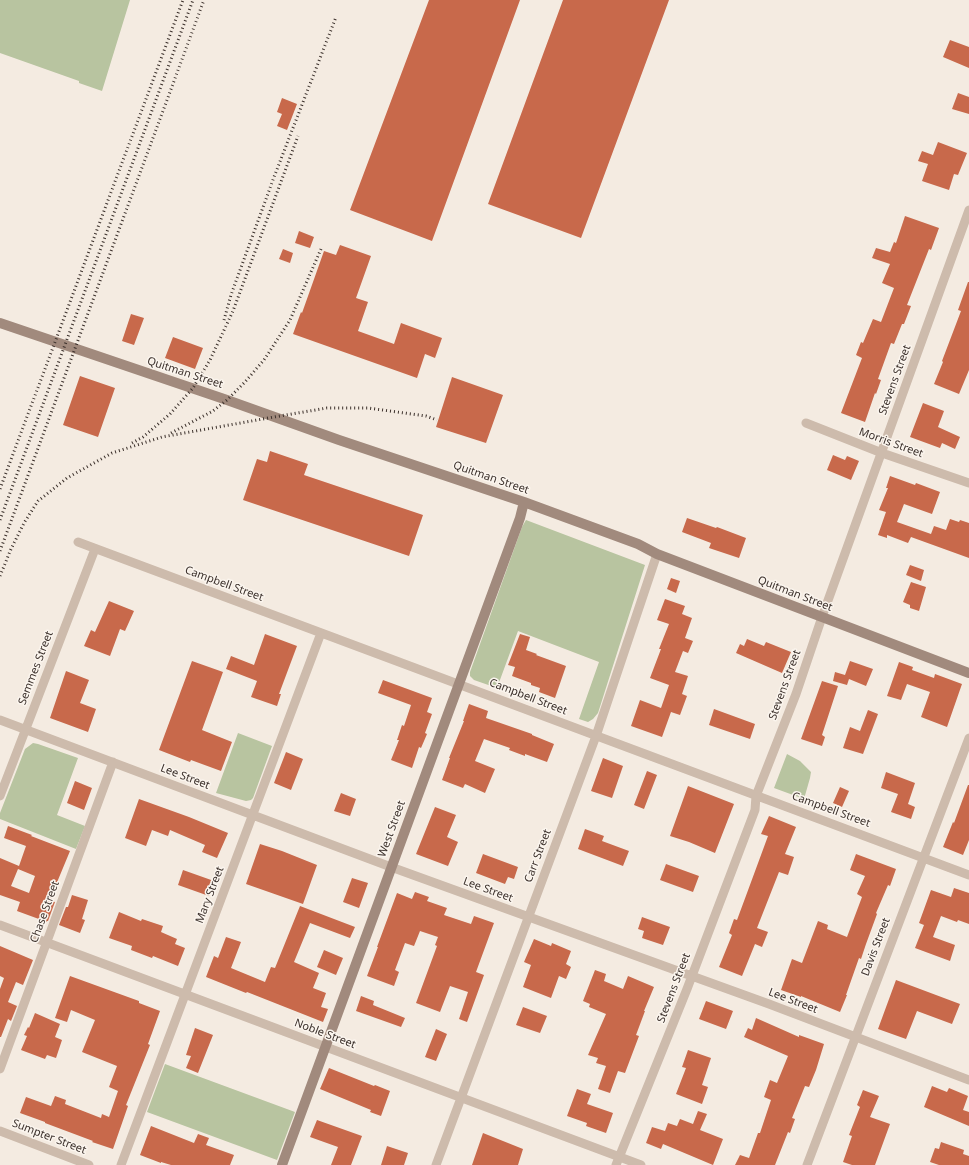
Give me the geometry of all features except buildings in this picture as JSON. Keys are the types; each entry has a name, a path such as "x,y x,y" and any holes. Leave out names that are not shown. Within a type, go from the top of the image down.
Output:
{"main road":[{"name":"Quitman Street","path":"0,323 227,400 338,440 524,502 638,544 657,554 969,673"},
{"name":"West Street","path":"282,1165 520,518 524,502"}],"street":[{"name":"Stevens Street","path":"618,1161 755,810 756,796 796,694 822,617 967,224 969,210"},
{"name":"Morris Street","path":"806,423 882,453 969,484"},
{"name":"Campbell Street","path":"78,542 969,875"},
{"name":"Semmes Street","path":"0,796 95,548"},
{"name":"Carr Street","path":"436,1165 596,736 657,554"},
{"name":"Mary Street","path":"121,1165 321,633"},
{"name":"Lee Street","path":"0,720 391,867 769,1004 855,1038 969,1080"},
{"name":"Davis Street","path":"807,1165 969,738"},
{"name":"Chase Street","path":"0,1070 113,762"},
{"name":"Noble Street","path":"0,925 461,1098 618,1161 641,1165"},
{"name":"Sumpter Street","path":"0,1131 89,1165"}],"green space":[{"path":"0,0 130,0 102,91 79,83 79,81 0,53"},
{"path":"526,520 645,565 598,713 588,722 579,719 599,662 518,631 497,688 474,680 470,676 470,672 522,527"},
{"path":"238,733 272,746 253,798 246,801 216,793"},
{"path":"33,743 78,758 57,815 85,826 76,849 0,819 0,813 25,749"},
{"path":"787,754 800,761 811,772 804,799 774,788"},
{"path":"165,1064 295,1112 277,1160 147,1112"}],"railway":[{"path":"0,489 183,0"},
{"path":"0,520 193,0"},
{"path":"0,551 204,0"},
{"path":"224,320 231,295 274,177 336,17"},
{"path":"132,443 143,437 170,414 193,388 210,360 233,311 298,136"},
{"path":"171,433 213,411 227,400 264,360 290,320 321,249"},
{"path":"0,576 24,523 38,501 67,478 112,453 162,437 327,408 368,408 426,416 437,420"}]}
